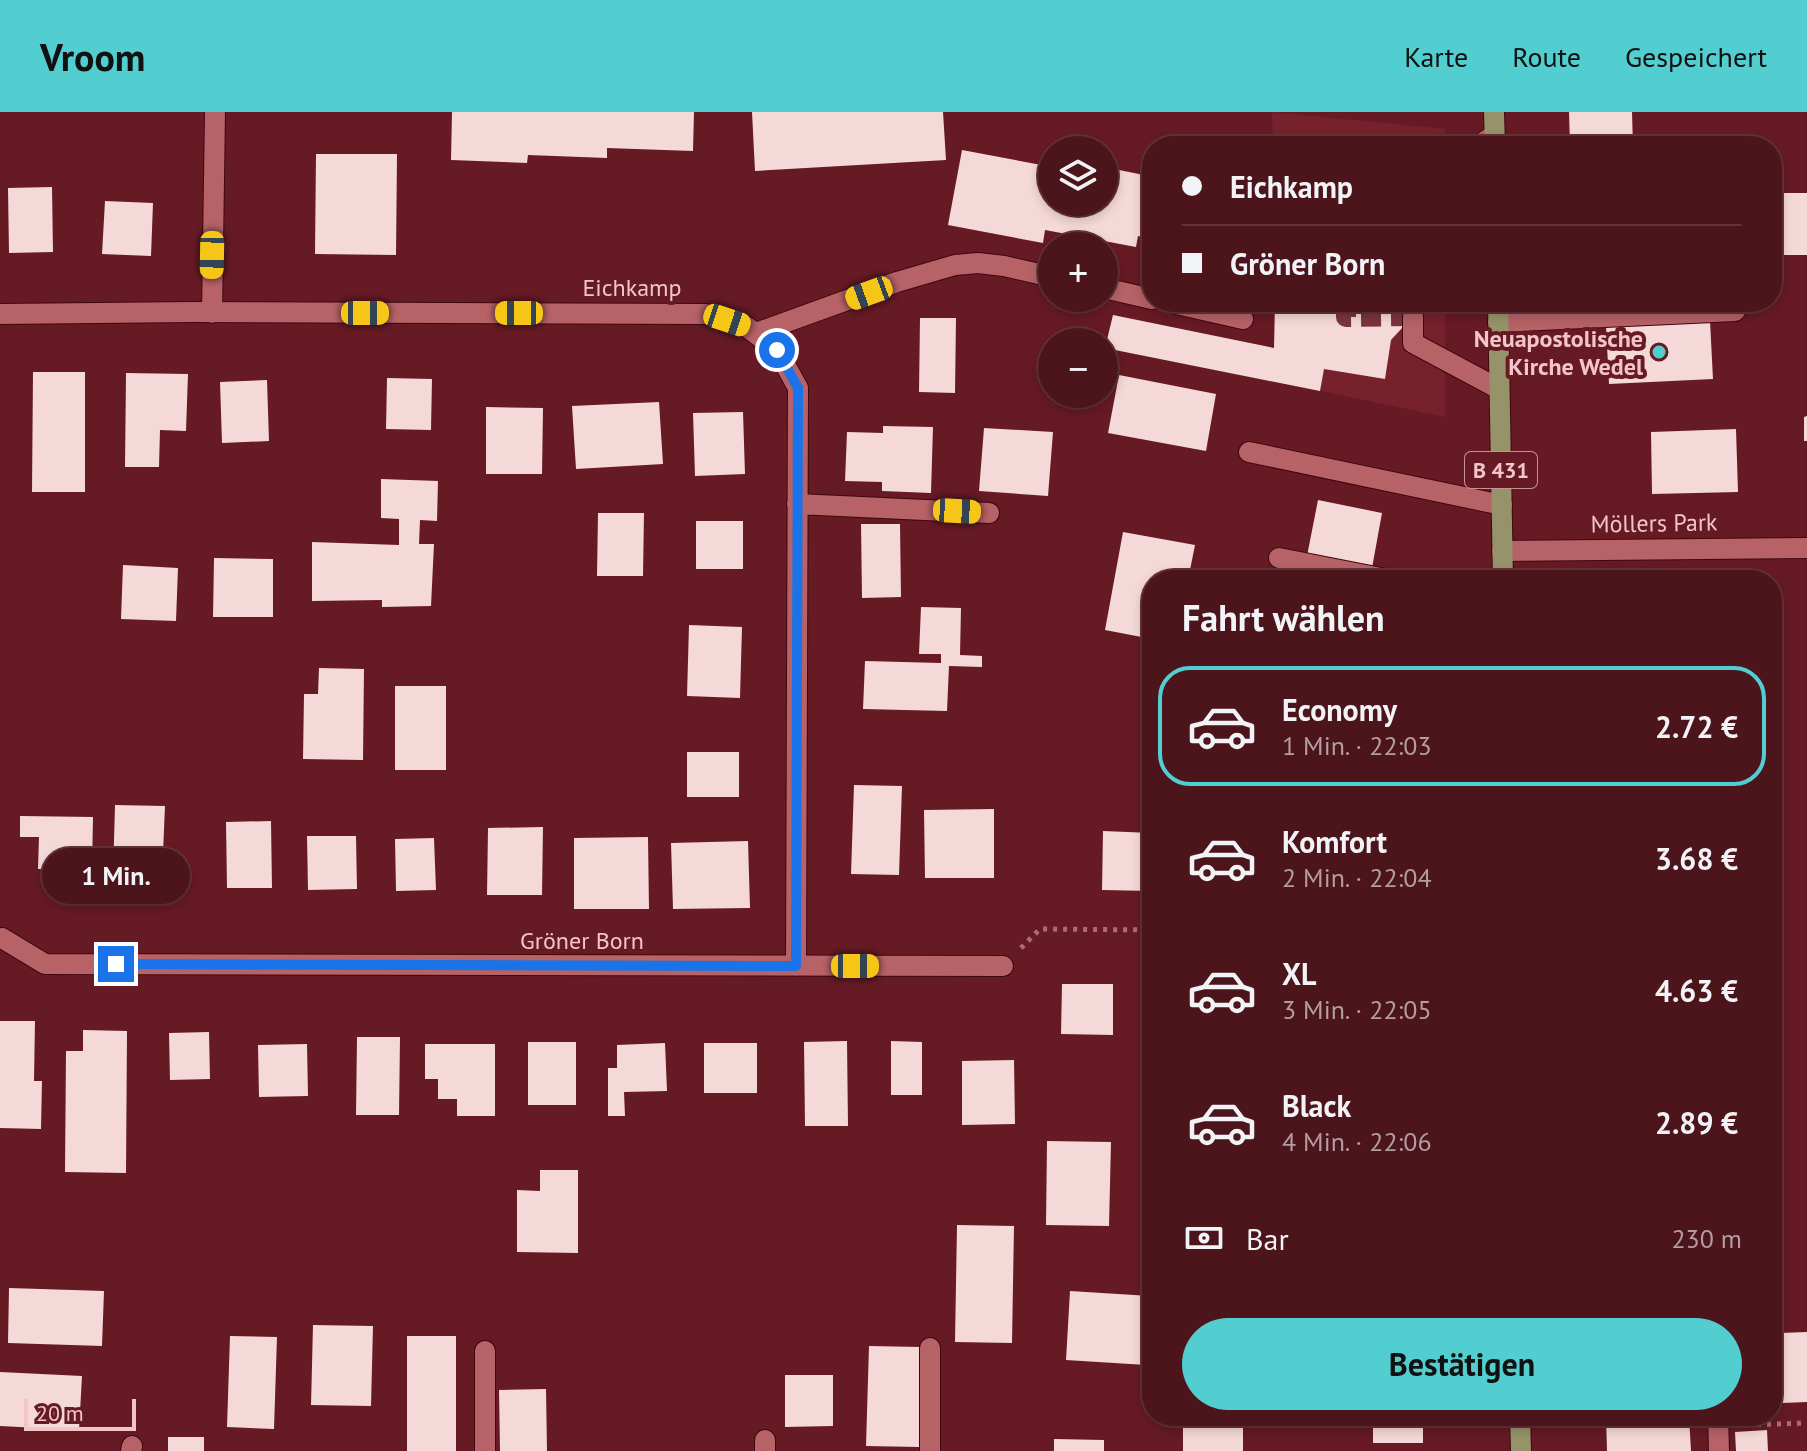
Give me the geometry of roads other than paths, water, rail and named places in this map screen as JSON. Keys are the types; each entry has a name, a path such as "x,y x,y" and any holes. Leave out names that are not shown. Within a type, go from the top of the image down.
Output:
{"main road":[{"path":"1490,136 1494,112"},
{"name":"B 431","path":"1498,312 1503,570"},
{"path":"1520,1426 1521,1451"}],"street":[{"path":"212,313 215,112"},
{"path":"756,333 897,282 955,265 978,263 1038,274"},
{"path":"1118,291 1142,297"},
{"path":"1212,312 1243,319"},
{"name":"Eichkamp","path":"0,314 706,314 747,327 777,350 798,388 796,966"},
{"path":"1413,316 1413,343 1499,389"},
{"path":"1249,452 1502,505"},
{"path":"797,504 989,513"},
{"name":"Möllers Park","path":"1502,551 1807,548"},
{"path":"1279,558 1340,570"},
{"name":"Gröner Born","path":"2,938 45,964 1003,966"},
{"path":"930,1348 930,1451"},
{"path":"485,1351 485,1451"},
{"path":"1718,1426 1719,1451"}],"tunnel":[{"path":"1346,312 1346,317 1413,316 1413,312"}],"place":[{"name":"Neuapostolische Kirche Wedel","path":"1659,352"}]}
